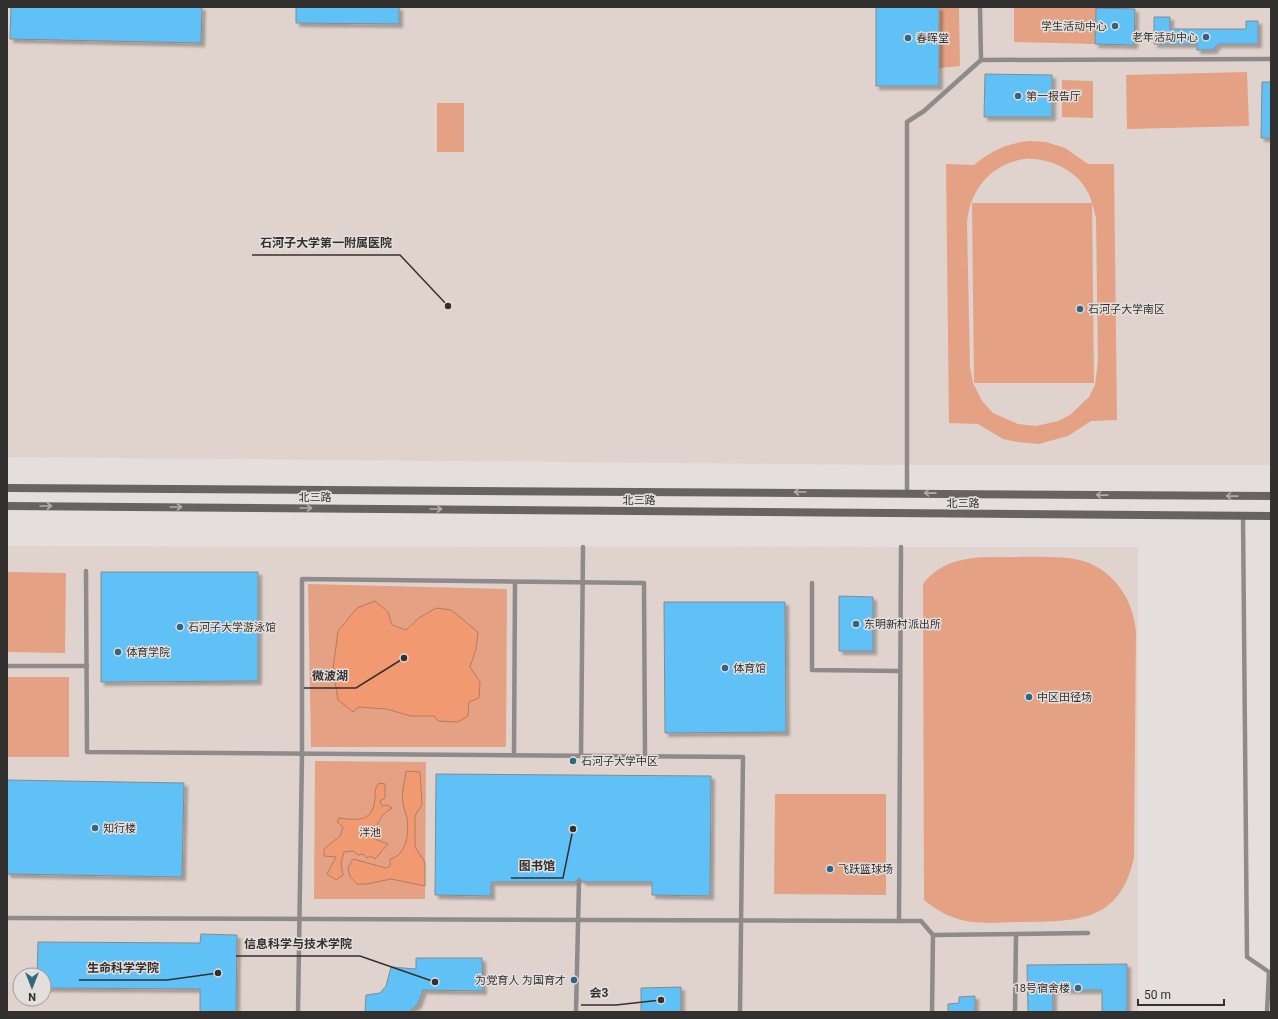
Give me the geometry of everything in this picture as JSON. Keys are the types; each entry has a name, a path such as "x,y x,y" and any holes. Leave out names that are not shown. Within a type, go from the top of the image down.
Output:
{"main road":[{"name":"北三路","path":"7,488 1271,496"},
{"name":"北三路","path":"7,506 1271,516"}],"lane":[{"path":"980,7 981,60"},
{"path":"907,493 907,122 924,111 981,60 1271,59"},
{"path":"1243,516 1247,956 1268,972 1267,1012"},
{"path":"581,756 583,547"},
{"path":"899,921 900,547"},
{"path":"86,571 87,752 743,757 740,1012"},
{"path":"298,1012 298,918 302,754 302,579 644,583 645,756"},
{"path":"514,755 515,582"},
{"path":"812,583 812,670 900,671"},
{"path":"7,666 87,666"},
{"path":"576,1011 579,882"},
{"path":"7,918 921,921 933,935 932,1012"},
{"path":"933,935 1088,933"},
{"path":"1016,935 1016,1012"}],"shaded area":[{"path":"7,7 1271,7 1271,465 907,465 7,457"},
{"name":"石河子大学中区","path":"7,546 1138,547 1138,1012 7,1012"},
{"path":"375,601 388,612 392,625 406,630 419,618 436,608 451,610 478,632 476,649 470,667 480,682 479,698 469,702 468,716 458,722 438,721 434,716 411,716 386,709 359,707 353,712 338,700 333,669 338,631 357,608"},
{"path":"406,771 420,772 422,804 415,816 415,847 425,862 425,886 391,879 367,884 357,884 350,877 348,868 353,859 386,868 390,866 390,859 396,857 400,853 406,843 408,830 407,818 403,806 403,791"},
{"path":"379,783 385,784 385,798 380,801 382,806 387,805 392,808 381,817 377,825 375,839 388,844 375,859 371,856 367,858 363,854 358,855 353,851 344,852 341,863 343,875 336,880 327,874 336,857 324,856 324,849 340,836 343,827 337,822 339,818 359,819 369,815 374,805 376,790"}],"green space":[{"path":"940,7 959,7 960,66 939,68"},
{"path":"1014,7 1096,7 1095,44 1014,42"},
{"path":"1247,72 1249,126 1127,129 1126,75"},
{"path":"1062,80 1093,81 1093,118 1062,117"},
{"path":"437,103 464,103 464,152 437,152"},
{"path":"1021,142 1046,142 1065,148 1088,164 1114,164 1117,420 1091,421 1068,436 1039,444 1003,439 978,424 949,423 946,164 974,165 1000,148","holes":["1024,159 1045,161 1056,164 1075,176 1088,193 1096,218 1098,361 1095,385 1089,397 1070,415 1058,421 1036,426 1018,424 993,413 982,401 973,383 970,367 967,224 972,201 977,190 992,173 1012,162"]},
{"path":"972,203 1092,203 1094,383 974,383"},
{"name":"中区田径场","path":"987,557 1062,558 1083,561 1104,572 1121,589 1127,599 1134,621 1136,633 1134,858 1127,880 1118,896 1106,907 1092,914 1076,919 1040,922 969,922 947,915 924,900 923,584 936,571 944,566 960,560"},
{"path":"7,572 66,573 65,653 7,652"},
{"path":"308,584 507,589 506,747 311,747","holes":["388,612 392,625 406,630 419,618 476,649 470,667 480,682 469,702 434,716 411,716 386,709 359,707"]},
{"path":"7,677 69,677 69,757 7,757"},
{"name":"泮池","path":"315,761 426,762 425,899 314,899"},
{"name":"飞跃篮球场","path":"775,794 886,794 886,895 774,894"}],"building":[{"path":"11,7 202,7 201,43 10,39"},
{"path":"296,7 399,7 399,24 296,23"},
{"name":"春晖堂","path":"876,7 939,7 939,86 876,86"},
{"name":"学生活动中心","path":"1096,8 1135,9 1134,45 1095,44"},
{"name":"老年活动中心","path":"1154,17 1170,17 1170,29 1246,29 1246,21 1258,21 1258,44 1218,44 1213,50 1197,50 1197,44 1154,44"},
{"name":"第一报告厅","path":"985,74 1052,75 1052,117 984,117"},
{"path":"1262,82 1271,82 1271,138 1261,138"},
{"name":"石河子大学游泳馆","path":"101,572 258,572 258,681 101,682"},
{"name":"东明新村派出所","path":"839,596 873,597 873,651 839,651"},
{"name":"体育馆","path":"664,602 785,602 786,732 665,733"},
{"path":"436,774 711,776 710,896 652,895 652,882 583,882 579,878 575,882 491,882 491,896 435,895"},
{"name":"知行楼","path":"7,780 184,783 182,877 7,874"},
{"path":"201,934 237,935 236,1012 200,1012 200,989 52,988 52,967 37,967 38,942 200,943"},
{"path":"416,958 482,958 483,991 423,990 418,1004 409,1012 365,1012 366,995 380,993 386,986 391,967 416,969"},
{"name":"18号宿舍楼","path":"1127,964 1127,1012 1102,1012 1102,990 1053,990 1053,1012 1028,1012 1027,965"},
{"path":"681,987 681,1012 641,1012 641,988"},
{"path":"975,996 975,1012 948,1012 948,1004 959,1003 959,997"}],"place":[{"name":"学生活动中心","path":"1115,26"},
{"name":"老年活动中心","path":"1206,37"},
{"name":"春晖堂","path":"908,38"},
{"name":"第一报告厅","path":"1018,96"},
{"name":"石河子大学第一附属医院","path":"448,306"},
{"name":"石河子大学南区","path":"1080,309"},
{"name":"东明新村派出所","path":"856,624"},
{"name":"石河子大学游泳馆","path":"180,627"},
{"name":"体育学院","path":"118,652"},
{"name":"微波湖","path":"404,658"},
{"name":"体育馆","path":"725,668"},
{"name":"中区田径场","path":"1029,697"},
{"name":"石河子大学中区","path":"573,761"},
{"name":"知行楼","path":"95,828"},
{"name":"图书馆","path":"573,829"},
{"name":"飞跃篮球场","path":"830,869"},
{"name":"生命科学学院","path":"218,973"},
{"name":"为党育人 为国育才","path":"574,980"},
{"name":"信息科学与技术学院","path":"435,982"},
{"name":"18号宿舍楼","path":"1078,988"},
{"name":"会3","path":"661,1000"}]}
